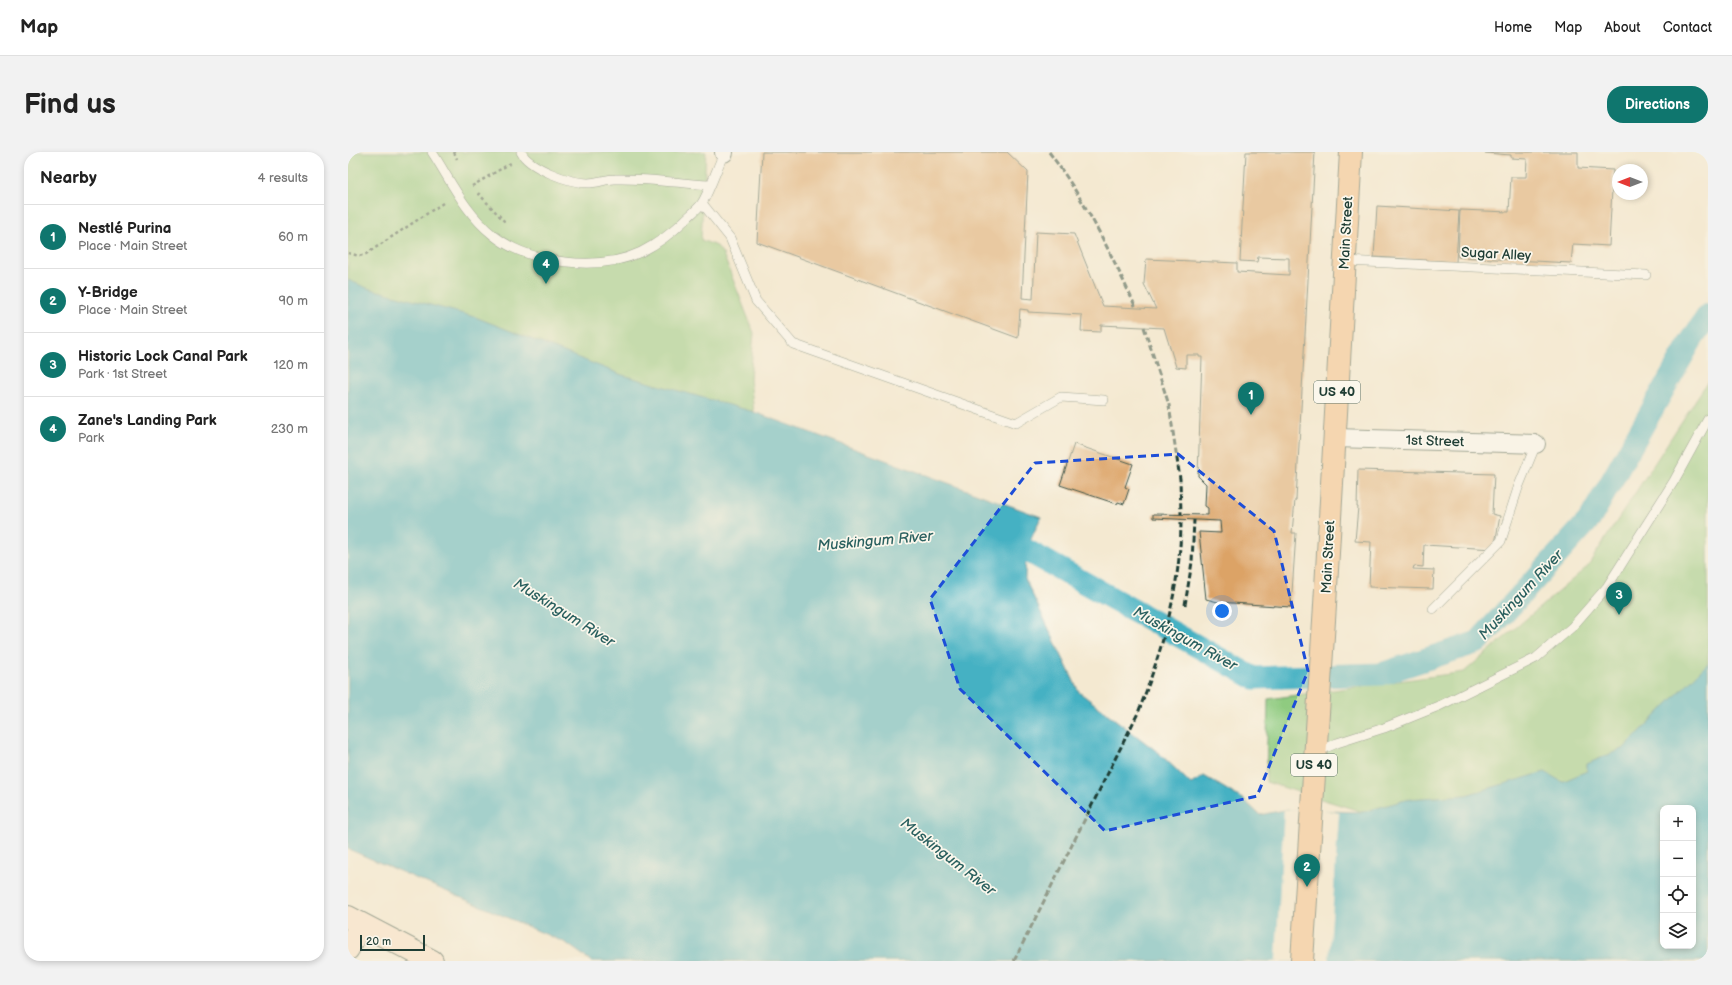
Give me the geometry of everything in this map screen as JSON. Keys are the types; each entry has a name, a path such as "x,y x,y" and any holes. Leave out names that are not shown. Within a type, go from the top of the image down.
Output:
{"main road":[{"name":"Main Street","path":"1302,961 1335,438 1351,152"},
{"path":"348,949 355,920 421,959"}],"street":[{"name":"1st Street","path":"1335,438 1536,444"}],"lane":[{"path":"432,152 458,196 473,216 493,235 527,253 563,262 600,262 617,259 640,252 674,232 702,203 724,152"},
{"path":"522,154 542,169 561,178 588,183 614,178 709,185"},
{"path":"702,203 730,238 756,301 793,344 1016,423 1061,397 1104,400"},
{"name":"Sugar Alley","path":"1345,261 1646,275"},
{"path":"1315,753 1337,743 1384,728 1441,705 1536,658 1566,632 1607,587 1674,481 1708,419"},
{"path":"1433,609 1501,542 1518,488 1536,444"}],"path":[{"path":"454,152 459,165"},
{"path":"470,182 472,187 522,154"},
{"path":"477,192 496,214 511,227"},
{"path":"348,253 359,256 366,254 443,203"}],"highlighted area":[{"path":"1178,454 1274,531 1308,671 1257,796 1105,831 960,689 930,599 1035,463"}],"green space":[{"path":"348,152 706,152 701,240 717,246 723,254 754,333 750,379 754,412 622,375 475,317 367,288 348,280"},
{"path":"1708,381 1708,663 1624,748 1587,764 1587,771 1562,782 1545,772 1466,795 1409,799 1363,812 1266,782 1268,699 1464,672 1587,567"}],"water":[{"path":"348,280 367,288 475,317 622,375 754,412 1041,517 1026,550 1025,579 1079,692 1159,753 1191,784 1204,776 1244,800 1260,815 1284,810 1363,812 1409,799 1466,795 1545,772 1562,782 1587,771 1587,764 1624,748 1708,663 1708,961 591,961 566,943 348,849"}],"pier":[{"path":"1319,809 1339,813 1329,961 1276,961 1284,810"}],"building":[{"path":"762,152 1007,152 1028,172 1022,298 1033,299 1036,232 1074,234 1103,306 1156,309 1144,284 1146,259 1237,263 1237,272 1289,275 1289,258 1258,257 1257,262 1240,261 1246,152 1315,152 1296,500 1292,533 1296,533 1291,607 1218,602 1206,599 1199,532 1221,533 1220,521 1153,518 1153,514 1208,515 1208,508 1205,506 1206,484 1198,476 1202,357 1199,357 1199,355 1186,355 1186,368 1176,367 1164,328 1101,325 1101,332 1081,331 1082,315 1028,312 1028,310 1020,309 1018,338 757,242"},
{"path":"1578,152 1578,168 1612,170 1609,246 1573,244 1571,263 1458,257 1460,210 1509,212 1511,177 1526,177 1527,159 1511,158 1511,155 1485,153"},
{"path":"1377,206 1459,211 1456,262 1374,257"},
{"path":"1074,444 1133,464 1125,487 1129,489 1124,504 1118,502 1117,504 1060,485"},
{"path":"1358,470 1494,474 1492,514 1500,516 1494,549 1424,545 1423,567 1414,566 1413,569 1434,570 1433,589 1369,587 1371,542 1355,541 1358,507"}],"waterway":[{"name":"Muskingum River","path":"998,541 1026,550 1254,678 1381,674 1478,642 1590,519 1691,341 1708,315"}],"railway":[{"path":"1049,152 1062,170 1097,227 1136,308"},
{"path":"1144,327 1169,405 1180,479 1181,514"},
{"path":"1014,961 1138,713 1147,690 1162,642 1174,594 1178,569 1181,519"},
{"path":"1185,605 1192,562 1194,520"}],"place":[{"name":"Zane's Landing Park","path":"546,284"},
{"name":"Nestlé Purina","path":"1251,415"},
{"name":"Historic Lock Canal Park","path":"1619,615"},
{"name":"Y-Bridge","path":"1307,887"}]}
